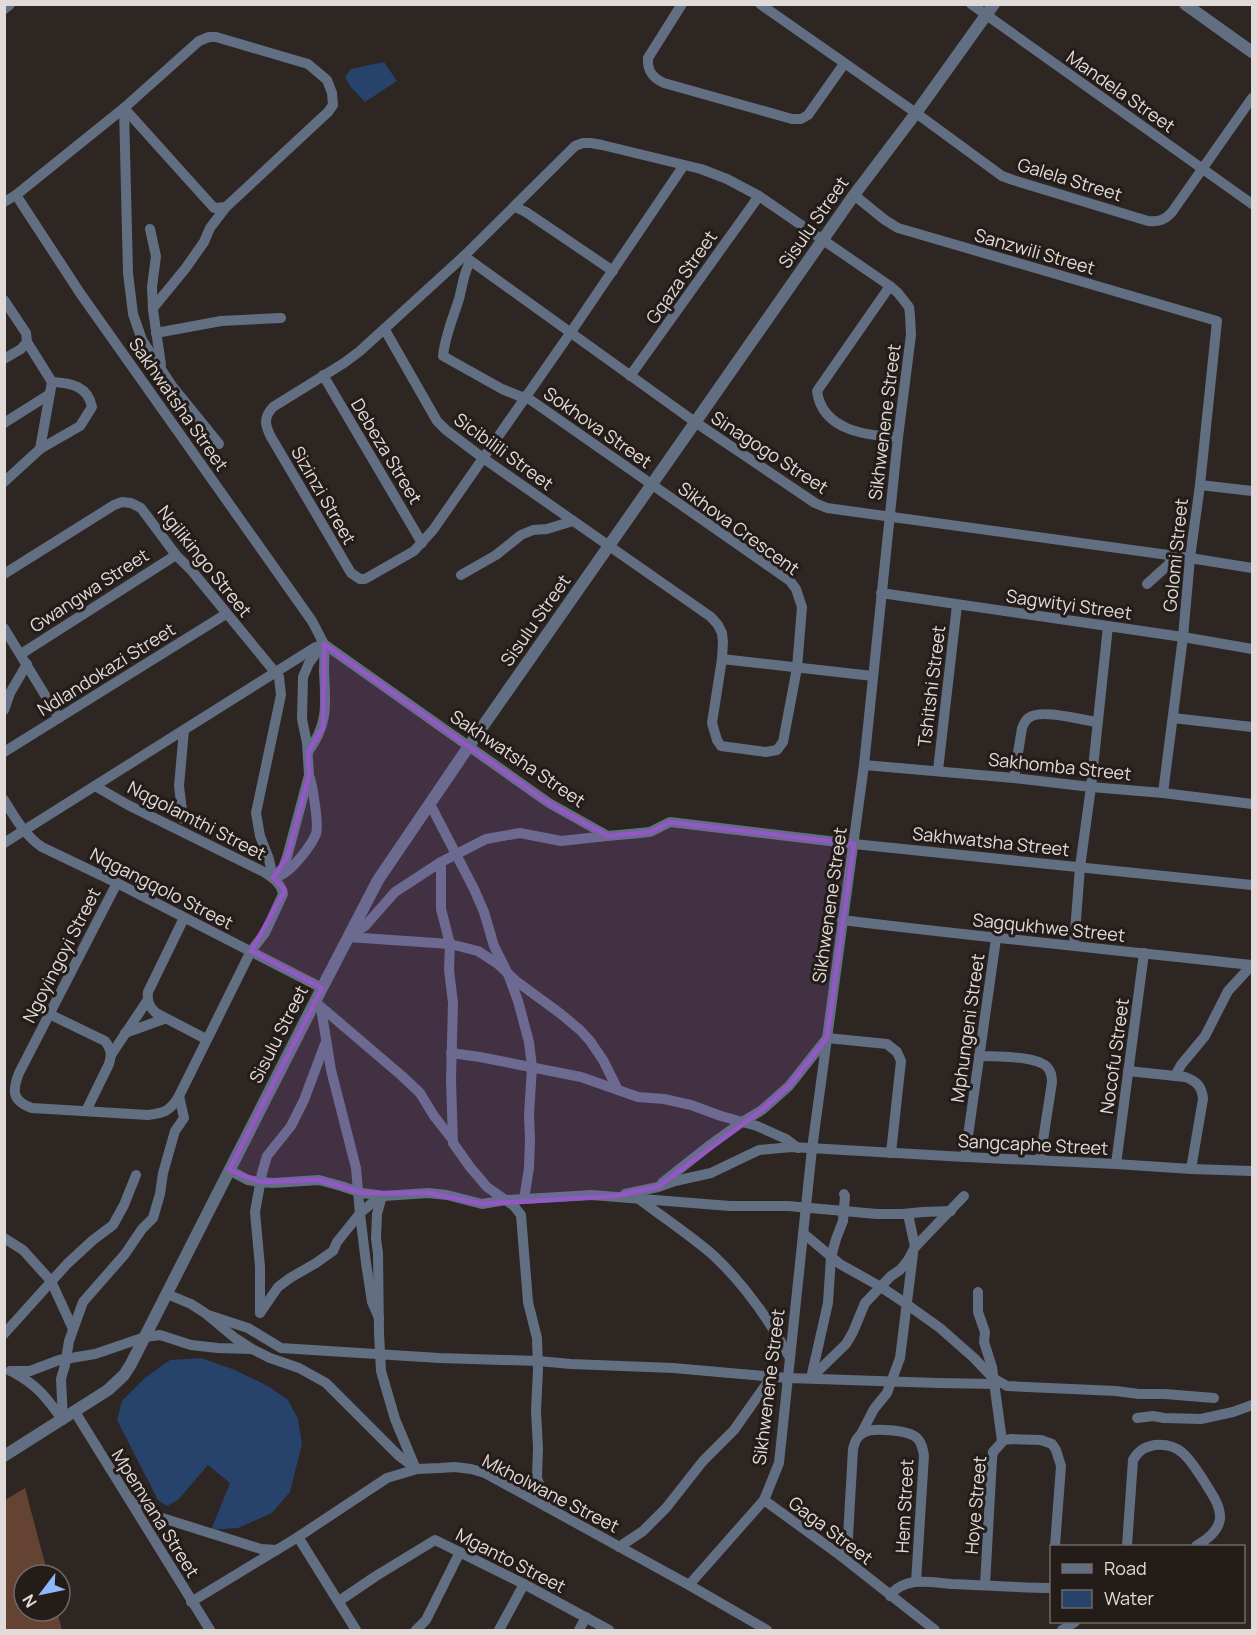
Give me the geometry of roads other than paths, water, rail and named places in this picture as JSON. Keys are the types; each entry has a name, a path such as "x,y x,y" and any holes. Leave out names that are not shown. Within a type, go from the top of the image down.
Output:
{"street":[{"path":"4,8 9,4"},
{"path":"682,4 648,58 651,74 664,83 797,119 808,115 844,64"},
{"name":"Galela Street","path":"760,4 1002,176 1148,221 1158,222 1166,218 1252,98"},
{"name":"Mandela Street","path":"971,4 990,10 1252,204"},
{"path":"1185,4 1252,52"},
{"name":"Sisulu Street","path":"4,1456 108,1390 124,1375 320,997 378,880 854,195 990,10"},
{"path":"4,202 16,195 123,108 199,41 208,37 216,38 308,63 327,80 332,93 333,105 225,207 210,228 198,251 153,308"},
{"path":"123,108 214,208 225,207"},
{"path":"123,108 128,273 133,314 142,340 163,373 219,444"},
{"name":"Sizinzi Street","path":"684,165 433,530 406,556 365,579 355,577 266,427 267,413 360,351 466,261 575,146 583,143 602,145 684,165 712,173 759,196 823,240"},
{"name":"Sakhwatsha Street","path":"16,195 80,293 312,621 324,644 549,802 608,836 650,832 670,822 854,844 1252,885"},
{"name":"Sanzwili Street","path":"854,195 898,228 1217,321"},
{"name":"Gqaza Street","path":"630,376 759,196"},
{"path":"515,207 526,212 613,271"},
{"path":"150,229 156,256 152,287 153,308 163,373"},
{"name":"Sikhwenene Street","path":"689,1585 764,1500 779,1463 812,1149 864,765 898,437 911,335 910,315 904,300 890,286 823,240"},
{"name":"Sinagogo Street","path":"466,261 571,332 695,422 816,503 827,508 890,515 1252,568"},
{"name":"Sokhova Street","path":"466,261 462,288 443,356 502,390 525,397 652,485"},
{"path":"890,286 817,391 818,402 831,419 853,431 881,437 898,437"},
{"path":"4,300 26,333 27,342 52,382 40,449"},
{"path":"156,333 221,321 281,318"},
{"name":"Golomi Street","path":"1163,794 1183,637 1217,321"},
{"name":"Sicibilili Street","path":"385,330 437,421 446,430 609,546"},
{"path":"4,359 21,349 27,342"},
{"name":"Debeza Street","path":"323,375 422,543"},
{"path":"4,482 40,449 80,426 92,407 91,399 85,391 70,383 52,382"},
{"path":"4,423 50,394"},
{"name":"Sikhova Crescent","path":"609,546 711,617 718,625 722,633 722,659 712,723 717,740 722,746 766,752 777,750 783,742 797,668 802,607 796,590 790,581 652,485"},
{"path":"1200,485 1252,491"},
{"name":"Ngilikingo Street","path":"4,574 114,504 122,501 131,503 141,508 176,555 192,571 275,673"},
{"path":"461,575 496,555 521,535 573,520"},
{"name":"Gwangwa Street","path":"21,654 176,555"},
{"path":"1147,584 1168,565 1174,556"},
{"name":"Sagwityi Street","path":"881,593 1252,649"},
{"name":"Tshitshi Street","path":"938,770 957,604"},
{"name":"Ndlandokazi Street","path":"4,752 226,614"},
{"path":"1074,945 1080,867 1108,626"},
{"path":"4,628 59,718"},
{"path":"4,843 314,648 324,644"},
{"path":"273,878 286,874 316,834 314,796 302,719 303,677 309,663 324,644"},
{"path":"308,752 323,726 326,703 324,644"},
{"path":"722,659 873,676"},
{"path":"4,710 10,693 27,664"},
{"path":"273,878 255,813 281,694 279,677 275,673"},
{"path":"1014,777 1025,720 1032,716 1046,714 1097,722"},
{"path":"1173,718 1252,727"},
{"path":"183,819 179,786 184,730"},
{"name":"Sakhomba Street","path":"864,765 1014,777 1252,804"},
{"path":"273,878 283,868 287,857 309,775"},
{"name":"Nqgolamthi Street","path":"95,786 128,805 264,872 282,887 283,894 265,933 251,951"},
{"name":"Nqgangqolo Street","path":"4,800 24,831 42,847 251,951 320,997 420,1093 470,1167 487,1187 514,1206 521,1215 528,1302 537,1338 537,1478"},
{"path":"430,804 484,912 494,946 518,1001 529,1042 532,1067 529,1159 524,1199"},
{"path":"348,937 365,926 395,892 441,862 486,839 520,833 561,841 608,836"},
{"path":"441,862 441,909 450,944 449,970 453,1003 452,1139"},
{"name":"Ngoyingoyi Street","path":"117,883 19,1073 15,1092 17,1099 23,1105 32,1108 148,1115 168,1110 174,1105 251,951"},
{"path":"86,1111 111,1056 147,1001 148,992 184,918"},
{"name":"Sagqukhwe Street","path":"842,920 996,939 1074,945 1252,965"},
{"path":"348,937 450,944 478,951 561,1014 590,1041 603,1060 618,1090"},
{"name":"Mphungeni Street","path":"965,1157 996,939"},
{"name":"Nocofu Street","path":"1116,1164 1144,953"},
{"path":"1175,1076 1205,1036 1228,991 1252,965"},
{"path":"320,997 325,1044 339,1106 357,1168 360,1214 372,1302 379,1318"},
{"path":"147,1001 150,1007 165,1019 206,1040"},
{"path":"49,1014 105,1041 110,1048 111,1056"},
{"path":"125,1033 165,1019"},
{"path":"658,1187 742,1122 762,1110 789,1086 827,1038 887,1044 897,1052 901,1060 891,1153"},
{"path":"325,1044 304,1100 291,1126 267,1156 260,1182 255,1212 260,1268 260,1313 278,1287 333,1251 337,1242 360,1214 382,1196"},
{"path":"451,1053 480,1056 580,1077 638,1097 664,1099 691,1105 757,1125 786,1139 798,1148"},
{"path":"979,1056 1032,1060 1048,1068 1052,1082 1040,1160"},
{"path":"1128,1071 1193,1079 1199,1085 1203,1099 1191,1169"},
{"path":"63,1420 61,1379 73,1329 83,1302 153,1218 175,1131 184,1118 178,1096"},
{"name":"Sangcaphe Street","path":"616,1196 711,1173 759,1150 792,1147 1252,1171"},
{"path":"229,1170 249,1180 260,1182 319,1180 382,1196 428,1193 447,1195 482,1204 506,1200 591,1195 730,1206 806,1207 877,1214 951,1211"},
{"path":"4,1334 51,1281 93,1240 113,1226 136,1175"},
{"path":"811,1378 828,1303 831,1257 843,1221 844,1194"},
{"path":"382,1196 377,1214 376,1239 381,1371 395,1419 416,1468"},
{"path":"811,1378 846,1344 854,1332 865,1303 891,1276 900,1270 914,1248 964,1196"},
{"path":"639,1199 696,1241 724,1266 756,1304 790,1359"},
{"path":"841,1556 848,1537 853,1449 874,1410 887,1393 900,1358 914,1248 908,1214"},
{"path":"803,1233 840,1264 881,1287 940,1328 974,1358 994,1381"},
{"path":"4,1238 23,1250 51,1281 73,1329"},
{"path":"978,1292 978,1312 985,1332 984,1342 992,1367 1002,1441"},
{"path":"167,1294 191,1304 252,1349 299,1368 326,1383 398,1455 416,1468"},
{"path":"208,1316 249,1328 281,1348 439,1358 673,1368 788,1378 994,1381 1007,1386 1214,1398"},
{"path":"7,1370 30,1371 66,1359 96,1354 145,1337 160,1335 190,1345 252,1349"},
{"path":"7,1370 29,1381 44,1394 63,1420"},
{"path":"619,1547 643,1531 666,1508 703,1461 734,1430 772,1376"},
{"path":"1137,1418 1153,1416 1202,1419 1252,1405"},
{"name":"Mpemvana Street","path":"75,1412 210,1630"},
{"name":"Hem Street","path":"861,1434 868,1430 910,1433 922,1445 924,1456 916,1582"},
{"name":"Hoye Street","path":"985,1585 992,1459 993,1452 1002,1441 1041,1440 1052,1444 1056,1450 1061,1466 1055,1545"},
{"path":"1127,1545 1133,1460 1143,1448 1171,1445 1188,1457 1216,1501 1219,1511 1220,1521 1216,1528 1205,1541 1198,1545"},
{"name":"Mkholwane Street","path":"192,1602 278,1550 387,1478 416,1468 455,1467 485,1473 767,1630"},
{"path":"516,1491 537,1478 547,1507"},
{"path":"127,1498 159,1517 261,1549 278,1550"},
{"name":"Gaga Street","path":"764,1500 841,1556 935,1630"},
{"path":"298,1537 356,1630"},
{"name":"Mganto Street","path":"339,1602 435,1540 524,1584 609,1630"},
{"path":"416,1630 426,1620 460,1552"},
{"path":"890,1596 902,1585 916,1582 1050,1588"},
{"path":"499,1630 524,1584"},
{"path":"579,1630 586,1617"}],"water":[{"path":"384,62 397,81 365,102 345,77 351,69"},
{"path":"201,1358 235,1370 268,1386 288,1400 298,1419 302,1444 290,1492 272,1513 238,1528 211,1530 230,1483 208,1465 178,1500 167,1506 158,1500 117,1420 122,1401 146,1377 170,1360"}]}
